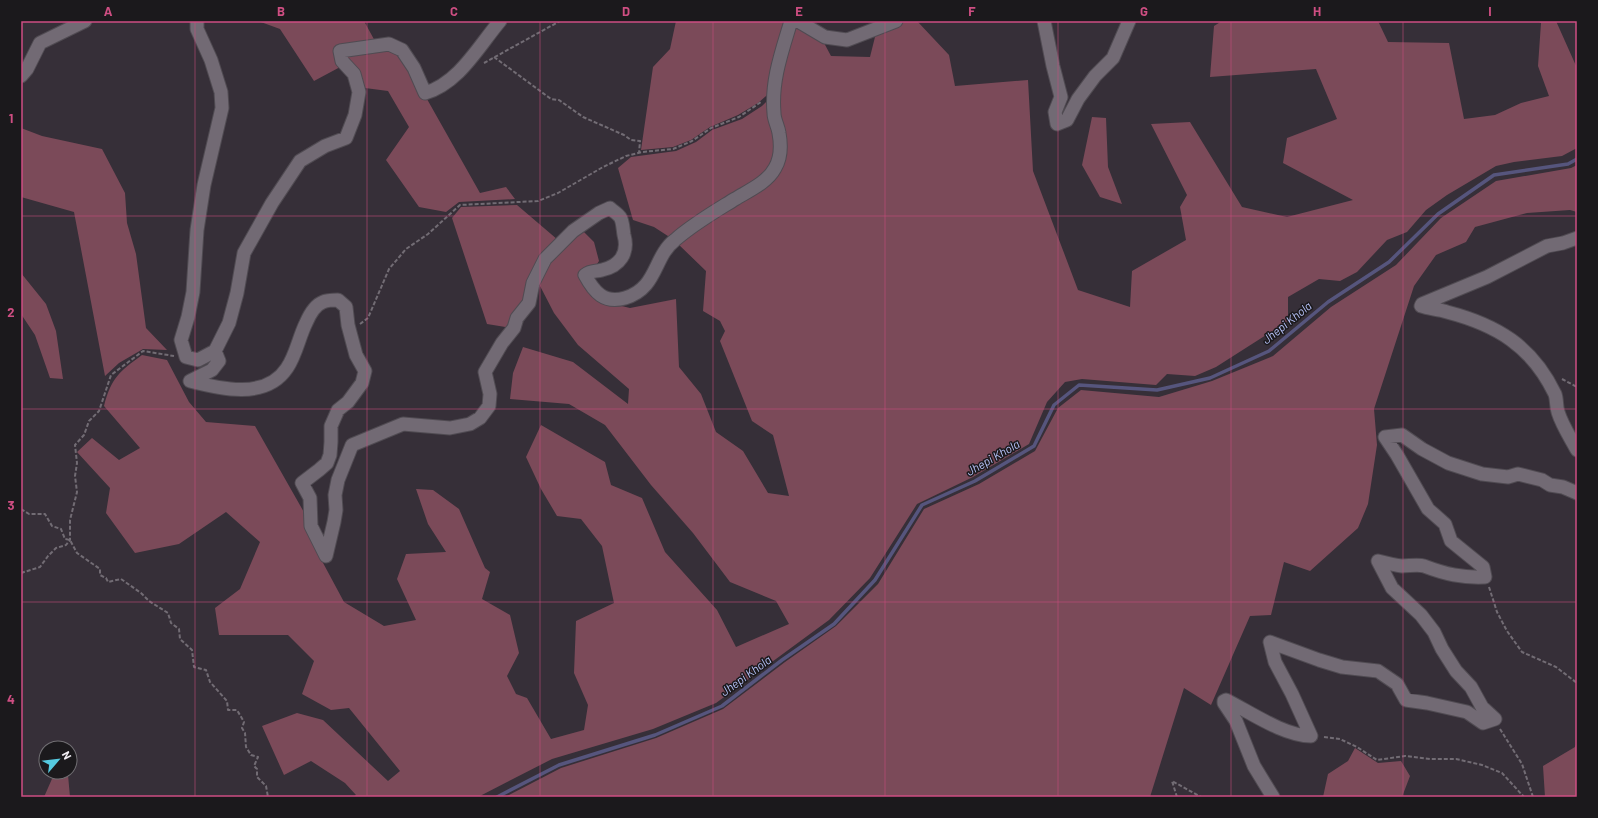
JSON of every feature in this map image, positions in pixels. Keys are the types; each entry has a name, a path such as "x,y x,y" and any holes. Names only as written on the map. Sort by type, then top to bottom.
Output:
{"street":[{"path":"21,76 27,69 40,43 85,21"},
{"path":"196,21 197,29 211,60 221,92 222,108 204,185 197,230 193,292 188,317 181,340 186,357 198,360 215,351 229,323 238,292 244,253 272,203 300,161 325,146 346,138 356,115 359,92 354,74 342,61 340,51 390,44 402,50 414,68 425,93 437,89 462,70 500,21"},
{"path":"215,351 219,361 212,370 190,381 214,387 236,389 257,388 274,382 287,368 311,313 322,302 338,300 346,307 347,318 356,355 365,371 362,383 348,402 338,410 335,415 331,426 330,455 327,463 302,483 310,498 311,526 326,556 336,510 335,495 338,480 352,445 403,424 450,428 470,424 480,418 489,406 490,394 485,372 502,343 514,328 517,318 529,303 533,283 545,259 560,242 599,213 610,208 620,217 626,240 626,251 621,259 612,266 601,270 590,270 585,275 592,288 600,295 613,299 624,298 636,293 648,283 664,253 673,241 696,223 762,183 775,168 781,152 779,133 774,114 774,90 778,66 798,22 825,37 847,40 896,21"},
{"path":"1044,21 1061,97 1055,112 1057,124 1067,120 1078,98 1095,76 1113,58 1121,36 1129,21"},
{"path":"1577,238 1564,243 1547,246 1487,277 1421,305 1422,307 1447,312 1479,322 1521,346 1534,359 1556,395 1558,410 1565,429 1577,450"},
{"path":"1273,797 1254,766 1236,721 1224,700 1277,728 1303,736 1311,736 1292,694 1275,662 1270,642 1342,667 1378,671 1397,684 1406,700 1467,712 1483,723 1495,719 1482,707 1471,687 1456,671 1442,649 1434,632 1421,615 1392,588 1378,561 1403,566 1424,566 1451,575 1467,578 1485,577 1483,568 1451,541 1445,524 1428,509 1397,455 1384,437 1402,435 1422,449 1448,463 1482,474 1508,477 1518,474 1542,480 1550,486 1563,487 1577,493"}],"path":[{"path":"480,65 560,21"},
{"path":"494,57 551,99 559,100 583,117 624,135 631,140 640,141 639,153"},
{"path":"347,318 359,325 368,318 389,269 406,249 428,234 460,205 538,201 558,193 620,159 639,153 673,149 692,141 711,128 739,117 759,104 774,90"},
{"path":"186,357 162,355 143,351 111,375 99,411 89,421 84,435 74,445 77,463 75,476 77,492 70,520 70,540 77,553 100,569 100,575 106,578 108,582 121,579 141,593 149,601 168,613 171,623 179,629 180,639 192,650 194,667 206,670 210,682 227,701 228,710 237,710 244,722 242,728 246,733 246,747 251,755 258,757 254,766 257,769 257,777 266,786 268,797"},
{"path":"21,509 29,514 45,514 52,526 61,529 65,539 70,540"},
{"path":"21,573 40,567 56,548 66,545 70,540"},
{"path":"1485,577 1497,612 1507,631 1522,652 1556,666 1577,683"},
{"path":"1495,719 1522,764 1533,797"},
{"path":"1311,736 1340,739 1357,747 1377,760 1405,756 1430,759 1456,759 1482,765 1502,773 1524,797"},
{"path":"1177,797 1172,781 1201,797"}],"shaded area":[{"path":"258,21 364,21 376,43 352,47 342,66 314,81 280,29"},
{"path":"676,21 789,21 773,90 758,103 738,115 710,127 691,140 673,147 641,150 653,67 670,49"},
{"path":"906,21 917,21 949,55 955,86 1028,80 1033,171 1078,290 1130,307 1132,271 1186,240 1180,207 1187,195 1151,124 1190,122 1242,207 1287,217 1353,200 1283,163 1287,138 1337,119 1316,69 1210,77 1214,26 1222,21 1378,21 1388,42 1449,43 1464,119 1495,115 1521,103 1549,96 1538,66 1541,23 1537,21 1556,21 1577,68 1577,148 1562,156 1514,162 1496,166 1447,195 1426,210 1407,232 1387,240 1357,272 1340,281 1319,279 1288,297 1288,321 1216,367 1195,376 1167,374 1156,385 1082,379 1065,382 1047,402 1029,444 973,477 917,504 870,578 829,620 716,703 653,729 552,759 478,797 353,797 356,795 345,783 311,761 284,775 262,726 297,713 323,720 388,781 400,771 349,708 331,710 302,694 314,661 288,635 219,635 215,608 240,589 260,542 226,512 179,544 135,553 106,513 110,488 77,452 92,438 119,460 140,448 104,406 110,388 117,376 142,355 167,360 189,402 206,422 255,426 305,514 322,561 344,602 384,626 416,620 397,579 406,554 446,552 428,524 416,489 433,490 459,509 485,568 490,572 482,599 510,615 519,653 507,676 516,694 527,698 551,739 584,730 588,705 574,673 576,621 614,603 602,546 581,519 557,516 541,489 526,457 541,425 605,462 611,485 642,498 665,552 717,610 736,647 789,624 776,601 730,582 693,533 651,485 605,425 569,404 510,399 513,373 523,347 573,362 628,404 629,389 578,345 554,313 539,284 549,262 582,230 594,242 599,261 595,267 582,274 601,301 630,308 676,299 679,367 701,394 716,432 743,451 768,493 789,496 773,435 752,421 720,341 725,331 720,321 703,311 706,271 676,242 779,169 778,91 795,25 823,41 831,56 870,57 876,33"},
{"path":"390,48 401,53 480,193 506,187 515,199 459,202 446,212 419,207 386,160 409,127 388,91 365,88 343,52"},
{"path":"771,97 776,133 772,168 671,238 654,227 633,220 618,168 631,157 676,151 696,142 712,130 742,119 762,106"},
{"path":"1092,117 1106,118 1108,167 1122,204 1100,197 1082,165"},
{"path":"21,128 42,136 102,149 125,193 127,223 136,254 146,328 167,350 143,349 119,363 105,376 74,212 21,197"},
{"path":"1577,165 1577,212 1570,210 1527,213 1475,227 1466,242 1436,255 1414,286 1374,409 1377,445 1368,504 1358,528 1310,571 1284,562 1271,615 1250,616 1211,705 1184,688 1150,797 505,797 561,768 656,738 723,709 836,626 878,584 924,509 979,484 1035,451 1058,408 1081,390 1159,397 1212,381 1273,356 1331,307 1396,265 1441,218 1496,181 1571,168"},
{"path":"517,205 558,240 527,302 511,328 487,324 452,218 461,207"},
{"path":"21,273 46,304 56,331 63,379 50,378 35,335 21,314"},
{"path":"1577,742 1577,797 1545,797 1543,766 1575,747"},
{"path":"1355,748 1378,763 1401,761 1410,776 1402,797 1323,797 1328,774 1348,761"},
{"path":"51,780 68,780 70,797 44,797"}],"waterway":[{"name":"Jhepi Khola","path":"497,797 559,765 655,735 722,706 782,660 834,624 875,580 922,505 975,481 1034,446 1054,405 1079,385 1157,390 1210,378 1269,351 1328,302 1389,262 1438,214 1494,175 1568,164 1577,159"}]}
